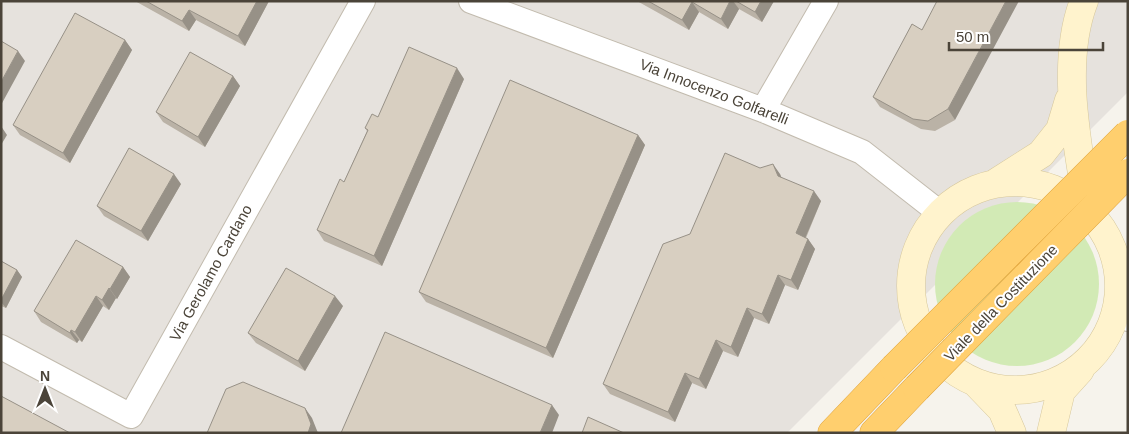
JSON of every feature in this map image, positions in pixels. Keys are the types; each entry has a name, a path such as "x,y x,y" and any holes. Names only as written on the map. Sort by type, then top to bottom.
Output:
{"highway":[{"name":"Viale della Costituzione","path":"832,433 894,368 1128,134"},
{"name":"Viale della Costituzione","path":"874,433 1128,173"}],"street":[{"name":"Via Gerolamo Cardano","path":"1,347 131,416 363,1"},
{"name":"Via Innocenzo Golfarelli","path":"471,1 763,110 862,152 940,213"},
{"path":"763,110 826,1"},
{"path":"1012,433 1002,410 976,383 951,368 931,347 917,321 911,293 912,264 923,236 940,213 965,193 996,182 1041,154 1060,130 1071,94 1077,20 1084,1"},
{"path":"1071,94 1088,209"},
{"path":"996,182 1029,182 1060,191 1088,209 1106,232 1117,258 1122,317 1061,391 1050,433"},
{"path":"976,383 1005,389 1034,389 1061,380 1085,364"}],"shaded area":[{"path":"1,1 1128,1 1128,92 787,433 1,433"}],"green space":[{"path":"1017,202 1041,206 1062,216 1075,226 1085,239 1095,260 1099,284 1095,308 1085,329 1075,342 1062,352 1041,362 1017,366 993,362 972,352 959,342 949,329 939,308 935,284 939,260 949,239 959,226 972,216 993,206"}],"building":[{"path":"146,1 257,1 238,36 189,10 182,21"},
{"path":"648,1 730,1 721,19 692,2 682,20"},
{"path":"736,1 761,1 755,12"},
{"path":"937,1 1006,1 948,109 928,121 913,119 873,97 912,24 922,30"},
{"path":"75,13 125,40 63,153 13,125"},
{"path":"1,41 18,51 1,82"},
{"path":"409,47 457,68 374,256 317,230 340,179 344,182 368,130 365,128 372,114 378,117"},
{"path":"190,52 233,76 198,137 156,112"},
{"path":"510,80 638,135 546,348 419,292"},
{"path":"129,148 174,174 141,231 97,206"},
{"path":"725,153 760,168 773,164 778,176 814,191 796,233 808,239 791,280 778,275 762,314 747,308 731,347 716,340 699,379 685,373 668,412 603,384 663,244 690,234"},
{"path":"76,240 123,267 102,300 96,296 75,332 71,330 70,333 34,311"},
{"path":"1,261 17,270 1,300"},
{"path":"286,268 335,296 298,361 248,333"},
{"path":"385,332 552,405 540,433 341,433"},
{"path":"243,382 305,408 311,424 308,433 207,433 226,389"},
{"path":"1,396 70,433 1,433"},
{"path":"588,417 624,433 582,433"}]}
